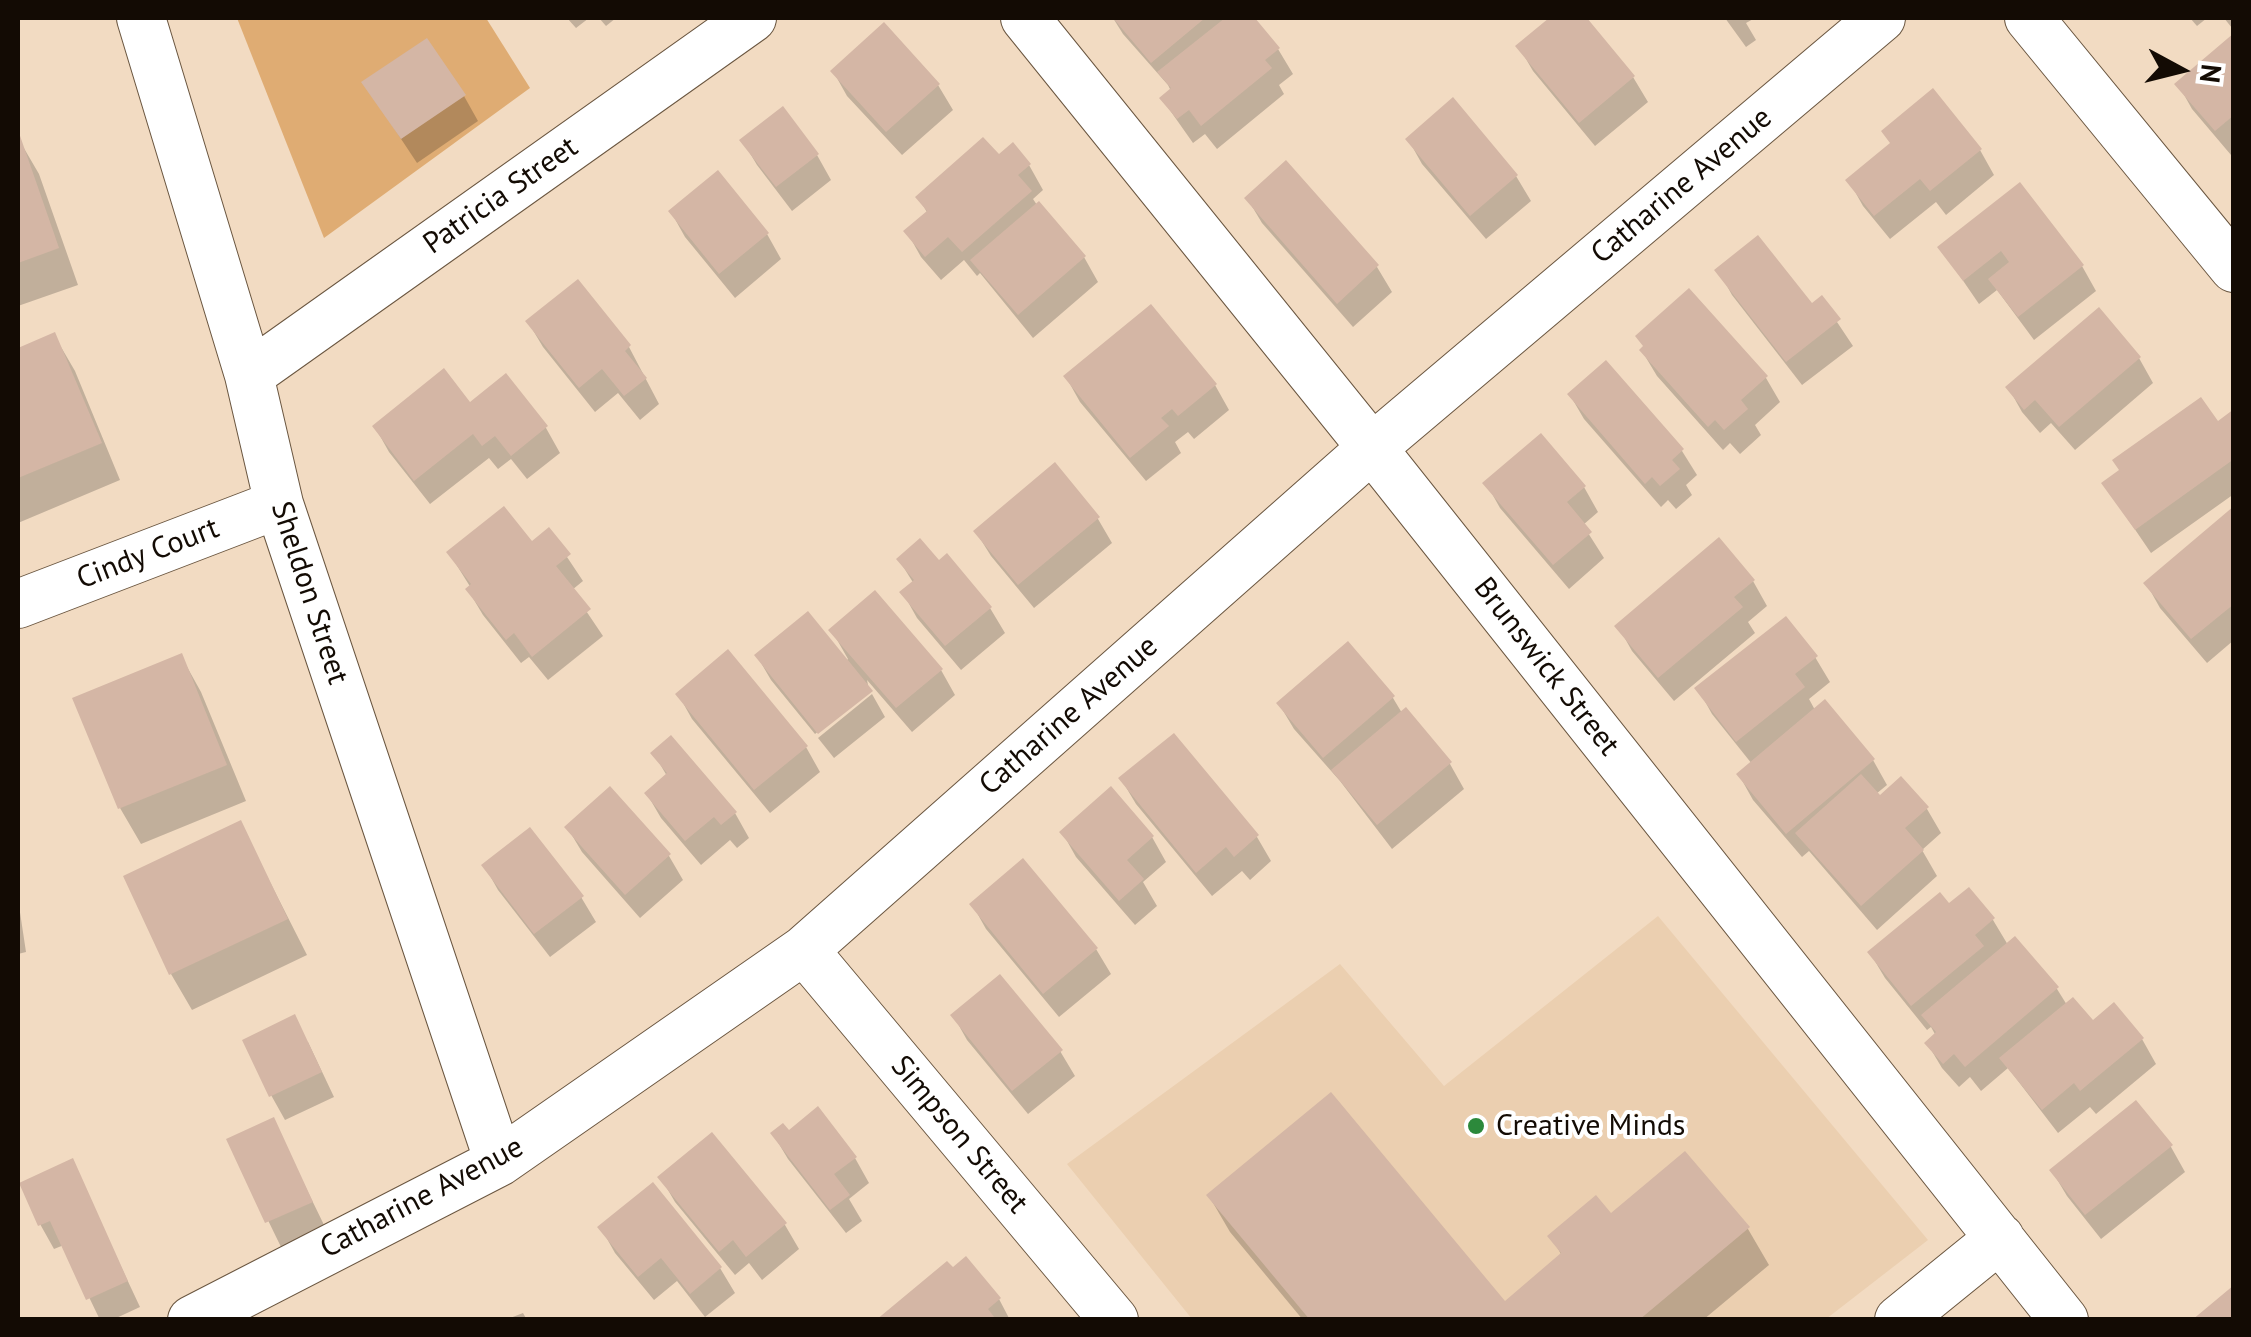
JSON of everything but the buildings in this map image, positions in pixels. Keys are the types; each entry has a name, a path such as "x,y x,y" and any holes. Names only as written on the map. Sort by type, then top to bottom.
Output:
{"street":[{"name":"Sheldon Street","path":"141,18 249,374 279,504 499,1162"},
{"name":"Patricia Street","path":"249,374 752,18"},
{"name":"Brunswick Street","path":"1025,18 1372,448 2064,1320"},
{"name":"Catharine Avenue","path":"192,1320 499,1162 804,950 1372,448 1880,18"},
{"path":"2030,18 2234,268"},
{"name":"Cindy Court","path":"18,604 279,504"},
{"name":"Simpson Street","path":"804,950 1114,1320"},
{"path":"1899,1320 2000,1238"}],"shaded area":[{"path":"237,18 486,18 530,88 324,238"},
{"name":"Creative Minds","path":"1658,916 1928,1240 1826,1319 1192,1319 1067,1164 1340,964 1444,1086"}],"place":[{"name":"Creative Minds","path":"1476,1126"}]}
